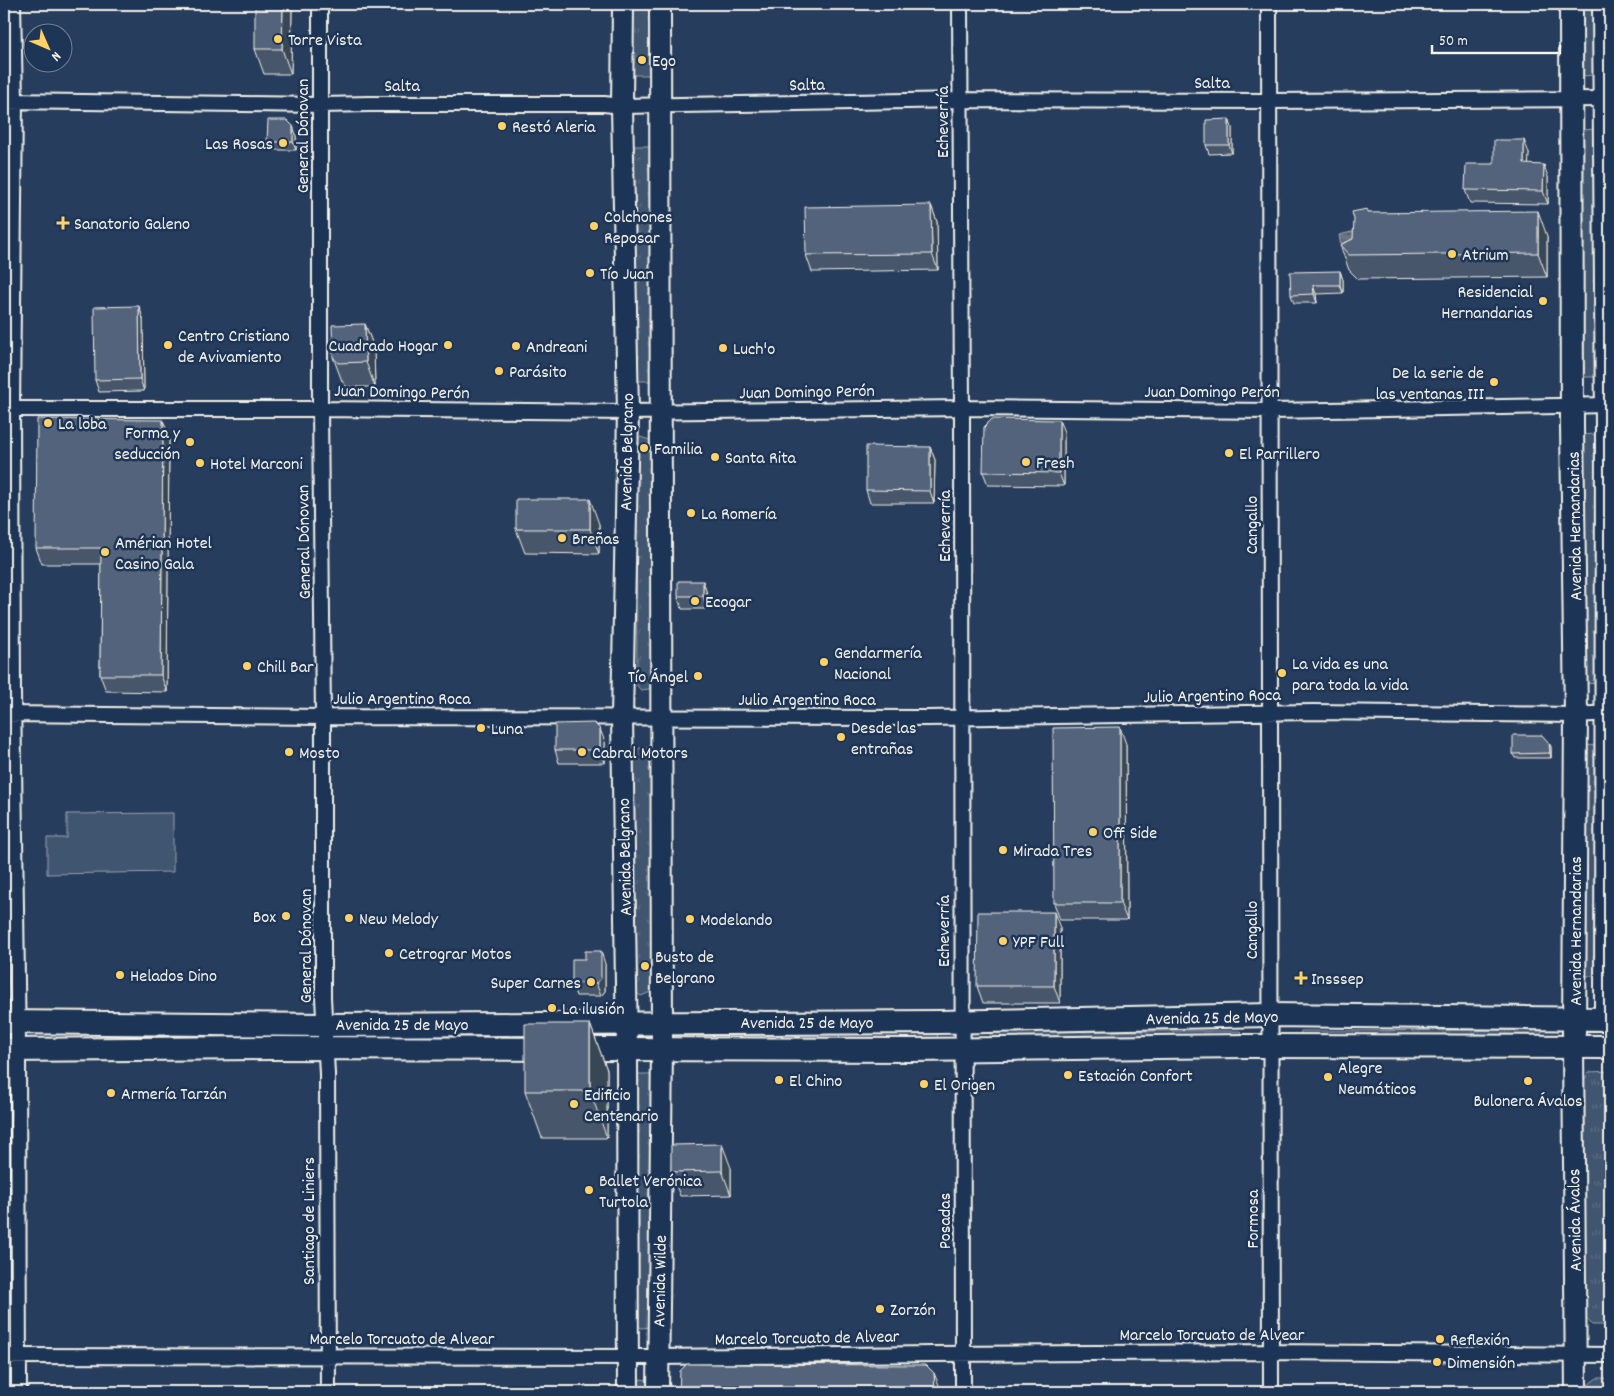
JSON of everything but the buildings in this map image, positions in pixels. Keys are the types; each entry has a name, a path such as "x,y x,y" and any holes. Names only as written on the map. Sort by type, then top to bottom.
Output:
{"main road":[{"name":"Avenida Belgrano","path":"623,4 622,106 628,412 622,717 627,1050"},
{"name":"Avenida Belgrano","path":"660,4 660,1022 662,1049"},
{"name":"Avenida Hernandarias","path":"1571,4 1572,406 1576,715 1575,1019 1573,1047"},
{"name":"Avenida Hernandarias","path":"1604,4 1608,99 1608,1019"},
{"name":"Avenida 25 de Mayo","path":"10,1022 324,1025 962,1022 1270,1015 1608,1019"},
{"name":"Avenida 25 de Mayo","path":"11,1050 962,1049 1270,1046 1610,1047"},
{"name":"Avenida Ávalos","path":"1573,1047 1576,1392"},
{"name":"Avenida Wilde","path":"658,1392 662,1049"},
{"name":"Avenida Wilde","path":"627,1050 628,1392"}],"street":[{"path":"13,4 9,101 8,409 10,1022 19,1392"},
{"name":"General Dónovan","path":"320,4 320,408 324,1025 326,1049"},
{"name":"Echeverría","path":"960,4 962,1049"},
{"name":"Cangallo","path":"1269,4 1270,1046"},
{"name":"Salta","path":"9,101 321,106 370,104 660,106 961,100 1608,99"},
{"name":"Juan Domingo Perón","path":"8,409 320,408 661,412 962,408 1270,411 1609,405"},
{"name":"Julio Argentino Roca","path":"9,713 323,717 962,718 1313,712 1576,715 1608,713"},
{"name":"Formosa","path":"1270,1046 1271,1392"},
{"name":"Santiago de Liniers","path":"326,1049 328,1392"},
{"name":"Posadas","path":"962,1049 963,1392"},
{"name":"Marcelo Torcuato de Alvear","path":"4,1356 658,1357 1270,1352 1610,1355"}],"green space":[{"path":"633,4 652,4 652,75 632,75"},
{"path":"1581,4 1597,4 1597,73 1585,76 1581,72"},
{"path":"1596,129 1598,377 1583,377 1581,130"},
{"path":"630,146 651,146 653,375 650,381 636,381"},
{"path":"1597,434 1599,684 1584,683 1581,435"},
{"path":"640,437 653,441 652,685 649,689 641,690 637,686 636,440"},
{"path":"1584,745 1600,746 1597,976 1582,976"},
{"path":"640,748 649,748 653,751 653,991 641,996 634,991 634,753"},
{"path":"173,813 173,872 47,874 47,838 67,838 67,814"},
{"path":"606,1029 606,1038 352,1041 352,1034"},
{"path":"1542,1030 1541,1037 1300,1035 1301,1031"},
{"path":"296,1031 295,1037 100,1040 99,1033"},
{"path":"991,1031 1240,1031 1242,1033 1240,1036 991,1037"},
{"path":"683,1032 938,1033 937,1040 684,1039"},
{"path":"1610,1071 1610,1325 1592,1325 1584,1315 1584,1080 1589,1072"},
{"path":"637,1074 649,1074 652,1080 653,1321 651,1327 641,1328 636,1323 635,1082"},
{"path":"1597,1378 1610,1378 1610,1392 1585,1392 1585,1387"},
{"path":"641,1379 648,1380 652,1385 652,1392 635,1392 635,1383"}],"shaded area":[{"path":"1360,230 1363,244 1341,247 1339,235"}],"place":[{"name":"Torre Vista","path":"278,39"},
{"name":"Ego","path":"642,60"},
{"name":"Restó Aleria","path":"502,126"},
{"name":"Las Rosas","path":"283,143"},
{"name":"Sanatorio Galeno","path":"63,223"},
{"name":"Colchones Reposar","path":"594,226"},
{"name":"Atrium","path":"1452,254"},
{"name":"Tío Juan","path":"590,273"},
{"name":"Residencial Hernandarias","path":"1543,301"},
{"name":"Centro Cristiano de Avivamiento","path":"168,345"},
{"name":"Cuadrado Hogar","path":"448,345"},
{"name":"Andreani","path":"516,346"},
{"name":"Luch'o","path":"723,348"},
{"name":"Parásito","path":"499,371"},
{"name":"De la serie de las ventanas III","path":"1494,382"},
{"name":"La loba","path":"48,423"},
{"name":"Forma y seducción","path":"190,442"},
{"name":"Familia","path":"644,448"},
{"name":"El Parrillero","path":"1229,453"},
{"name":"Santa Rita","path":"715,457"},
{"name":"Fresh","path":"1026,462"},
{"name":"Hotel Marconi","path":"200,463"},
{"name":"La Romería","path":"691,513"},
{"name":"Breñas","path":"562,538"},
{"name":"Amérian Hotel Casino Gala","path":"105,552"},
{"name":"Ecogar","path":"695,601"},
{"name":"Gendarmería Nacional","path":"824,662"},
{"name":"Chill Bar","path":"247,666"},
{"name":"La vida es una para toda la vida","path":"1282,673"},
{"name":"Tío Ángel","path":"698,676"},
{"name":"Luna","path":"481,728"},
{"name":"Desde las entrañas","path":"841,737"},
{"name":"Mosto","path":"289,752"},
{"name":"Cabral Motors","path":"582,752"},
{"name":"Off Side","path":"1093,832"},
{"name":"Mirada Tres","path":"1003,850"},
{"name":"Box","path":"286,916"},
{"name":"New Melody","path":"349,918"},
{"name":"Modelando","path":"690,919"},
{"name":"YPF Full","path":"1003,941"},
{"name":"Cetrograr Motos","path":"389,953"},
{"name":"Busto de Belgrano","path":"645,966"},
{"name":"Helados Dino","path":"120,975"},
{"name":"Insssep","path":"1301,978"},
{"name":"Super Carnes","path":"591,982"},
{"name":"La ilusión","path":"552,1008"},
{"name":"Estación Confort","path":"1068,1075"},
{"name":"Alegre Neumáticos","path":"1328,1077"},
{"name":"El Chino","path":"779,1080"},
{"name":"Bulonera Ávalos","path":"1528,1081"},
{"name":"El Origen","path":"924,1084"},
{"name":"Armería Tarzán","path":"111,1093"},
{"name":"Edificio Centenario","path":"574,1104"},
{"name":"Ballet Verónica Turtola","path":"589,1190"},
{"name":"Zorzón","path":"880,1309"},
{"name":"Reflexión","path":"1440,1339"},
{"name":"Dimensión","path":"1437,1362"}]}
